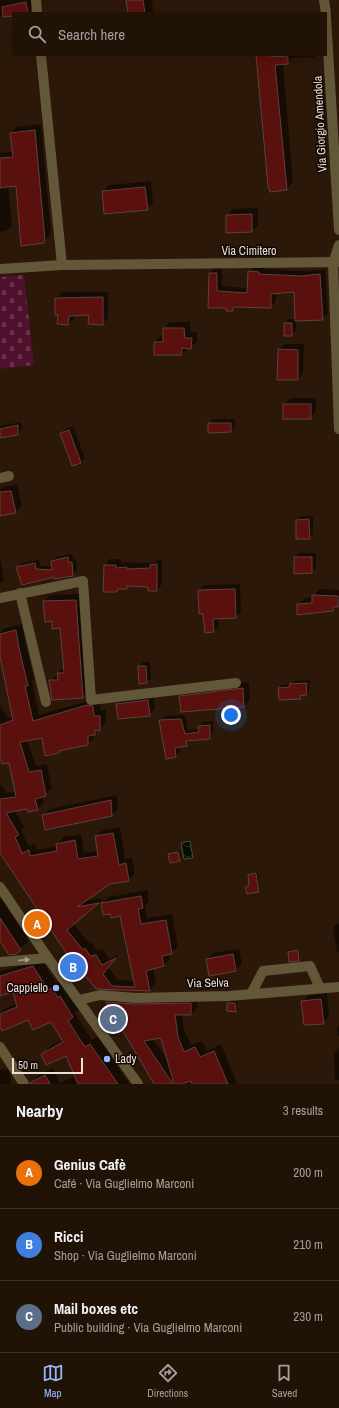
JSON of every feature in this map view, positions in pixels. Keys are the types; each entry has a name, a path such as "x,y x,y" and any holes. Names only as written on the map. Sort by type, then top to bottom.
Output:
{"street":[{"path":"36,0 37,12"},
{"path":"324,0 326,12"},
{"name":"Via Giorgio Amendola","path":"327,33 339,230"},
{"path":"41,56 62,265"},
{"path":"339,245 337,263 339,429"},
{"name":"Via Cimitero","path":"0,269 62,265 337,263"},
{"path":"0,598 83,581 91,700 236,683"},
{"path":"20,593 46,702"},
{"path":"0,887 48,958 138,1084"},
{"path":"0,962 48,958"},
{"path":"251,994 264,971 310,966 320,988"},
{"name":"Via Selva","path":"79,1000 100,995 135,998 251,994 339,987"},
{"path":"0,1047 24,1084"}],"green space":[{"path":"24,275 34,365 0,369 0,277"}],"water":[{"path":"190,841 193,858 184,859 181,843"}],"building":[{"path":"126,0 143,0 145,12 128,12"},
{"path":"26,2 28,12 12,12 12,16 3,17 2,7"},
{"path":"256,56 288,57 288,64 275,65 287,190 270,192 268,186"},
{"path":"35,130 45,240 44,243 21,246 16,186 0,188 0,158 13,157 10,133"},
{"path":"145,187 148,210 104,214 102,191"},
{"path":"252,214 252,232 226,233 226,215"},
{"path":"248,271 259,272 259,274 301,276 320,274 323,320 295,321 294,292 271,294 271,308 233,307 233,311 226,311 226,308 208,308 209,273 217,273 217,291 247,293"},
{"path":"103,297 103,325 88,324 89,315 69,316 68,325 57,324 58,315 55,315 55,298"},
{"path":"284,323 292,323 292,336 284,336"},
{"path":"163,328 184,328 185,338 192,338 191,349 182,348 181,355 154,355 154,342 163,342"},
{"path":"278,349 298,350 298,380 277,380"},
{"path":"283,404 311,404 311,419 283,419"},
{"path":"208,423 231,423 231,432 208,433"},
{"path":"18,425 18,435 0,438 0,429"},
{"path":"69,430 81,463 72,466 60,433"},
{"path":"11,491 16,513 0,516 0,492"},
{"path":"309,519 310,539 296,539 296,520"},
{"path":"68,557 69,563 72,562 73,576 54,579 54,577 22,585 16,567 35,563 36,569 52,570 51,561"},
{"path":"294,557 312,557 312,573 294,574"},
{"path":"157,564 157,591 148,591 148,587 127,586 127,589 118,589 117,592 103,592 104,565 116,565 116,568 127,567 127,569 150,568 150,565"},
{"path":"235,589 236,618 213,619 214,632 205,633 203,614 199,614 198,590"},
{"path":"312,595 338,596 338,607 333,607 333,611 297,615 297,604 312,603"},
{"path":"76,600 83,698 52,700 49,680 58,680 57,673 64,673 60,628 52,629 52,621 45,622 43,601"},
{"path":"16,630 28,686 25,686 33,721 87,705 93,706 94,716 100,716 100,731 95,730 95,735 88,736 88,745 59,751 59,753 45,756 42,738 20,742 29,772 41,770 46,796 35,799 38,810 28,812 27,809 6,813 19,835 15,837 22,853 29,850 30,856 57,851 56,844 75,840 78,859 98,856 95,836 113,833 119,865 126,863 129,881 110,884 77,907 99,903 67,930 83,950 85,948 90,956 96,955 102,965 116,958 103,974 112,986 135,987 120,916 111,918 110,914 103,915 101,903 141,896 143,908 138,909 141,924 166,920 172,954 162,956 164,966 146,971 150,991 96,989 67,954 0,853 0,799 16,797 9,763 2,764 0,758 0,725 13,720 0,657 0,634"},
{"path":"138,666 146,666 147,683 139,684"},
{"path":"307,683 306,696 300,695 301,699 279,700 278,688 290,687 289,684"},
{"path":"243,688 244,707 181,712 179,696"},
{"path":"148,700 150,716 118,719 116,704"},
{"path":"181,719 185,734 199,732 198,726 210,725 210,739 186,741 187,746 175,748 176,757 166,759 159,720"},
{"path":"111,800 112,816 45,830 42,815"},
{"path":"178,852 180,861 170,863 168,854"},
{"path":"256,873 259,892 247,894 245,887 249,886 248,875"},
{"path":"0,918 21,950 16,954 9,955 0,941"},
{"path":"298,950 299,961 289,962 288,952"},
{"path":"233,954 236,971 209,976 206,959"},
{"path":"33,966 48,990 52,988 58,998 60,996 73,1017 68,1021 85,1047 90,1044 118,1084 78,1084 66,1056 46,1065 41,1054 63,1042 51,1022 33,1030 28,1020 2,1031 0,1027 0,1014 17,1007 13,992 0,996 0,976"},
{"path":"321,999 324,1024 304,1025 301,1001"},
{"path":"106,1002 135,1004 191,1003 191,1015 175,1015 178,1037 184,1052 195,1047 200,1057 214,1051 228,1084 192,1084 191,1081 182,1084 174,1084 161,1038 144,1041 173,1084 154,1084"},
{"path":"227,1003 235,1003 236,1012 227,1011"},
{"path":"45,1075 50,1084 30,1084 30,1083"}],"place":[{"name":"Genius Cafè","path":"37,924"},
{"name":"Ricci","path":"73,967"},
{"name":"Cappiello","path":"56,988"},
{"name":"Mail boxes etc","path":"113,1019"},
{"name":"Lady","path":"107,1059"}]}
